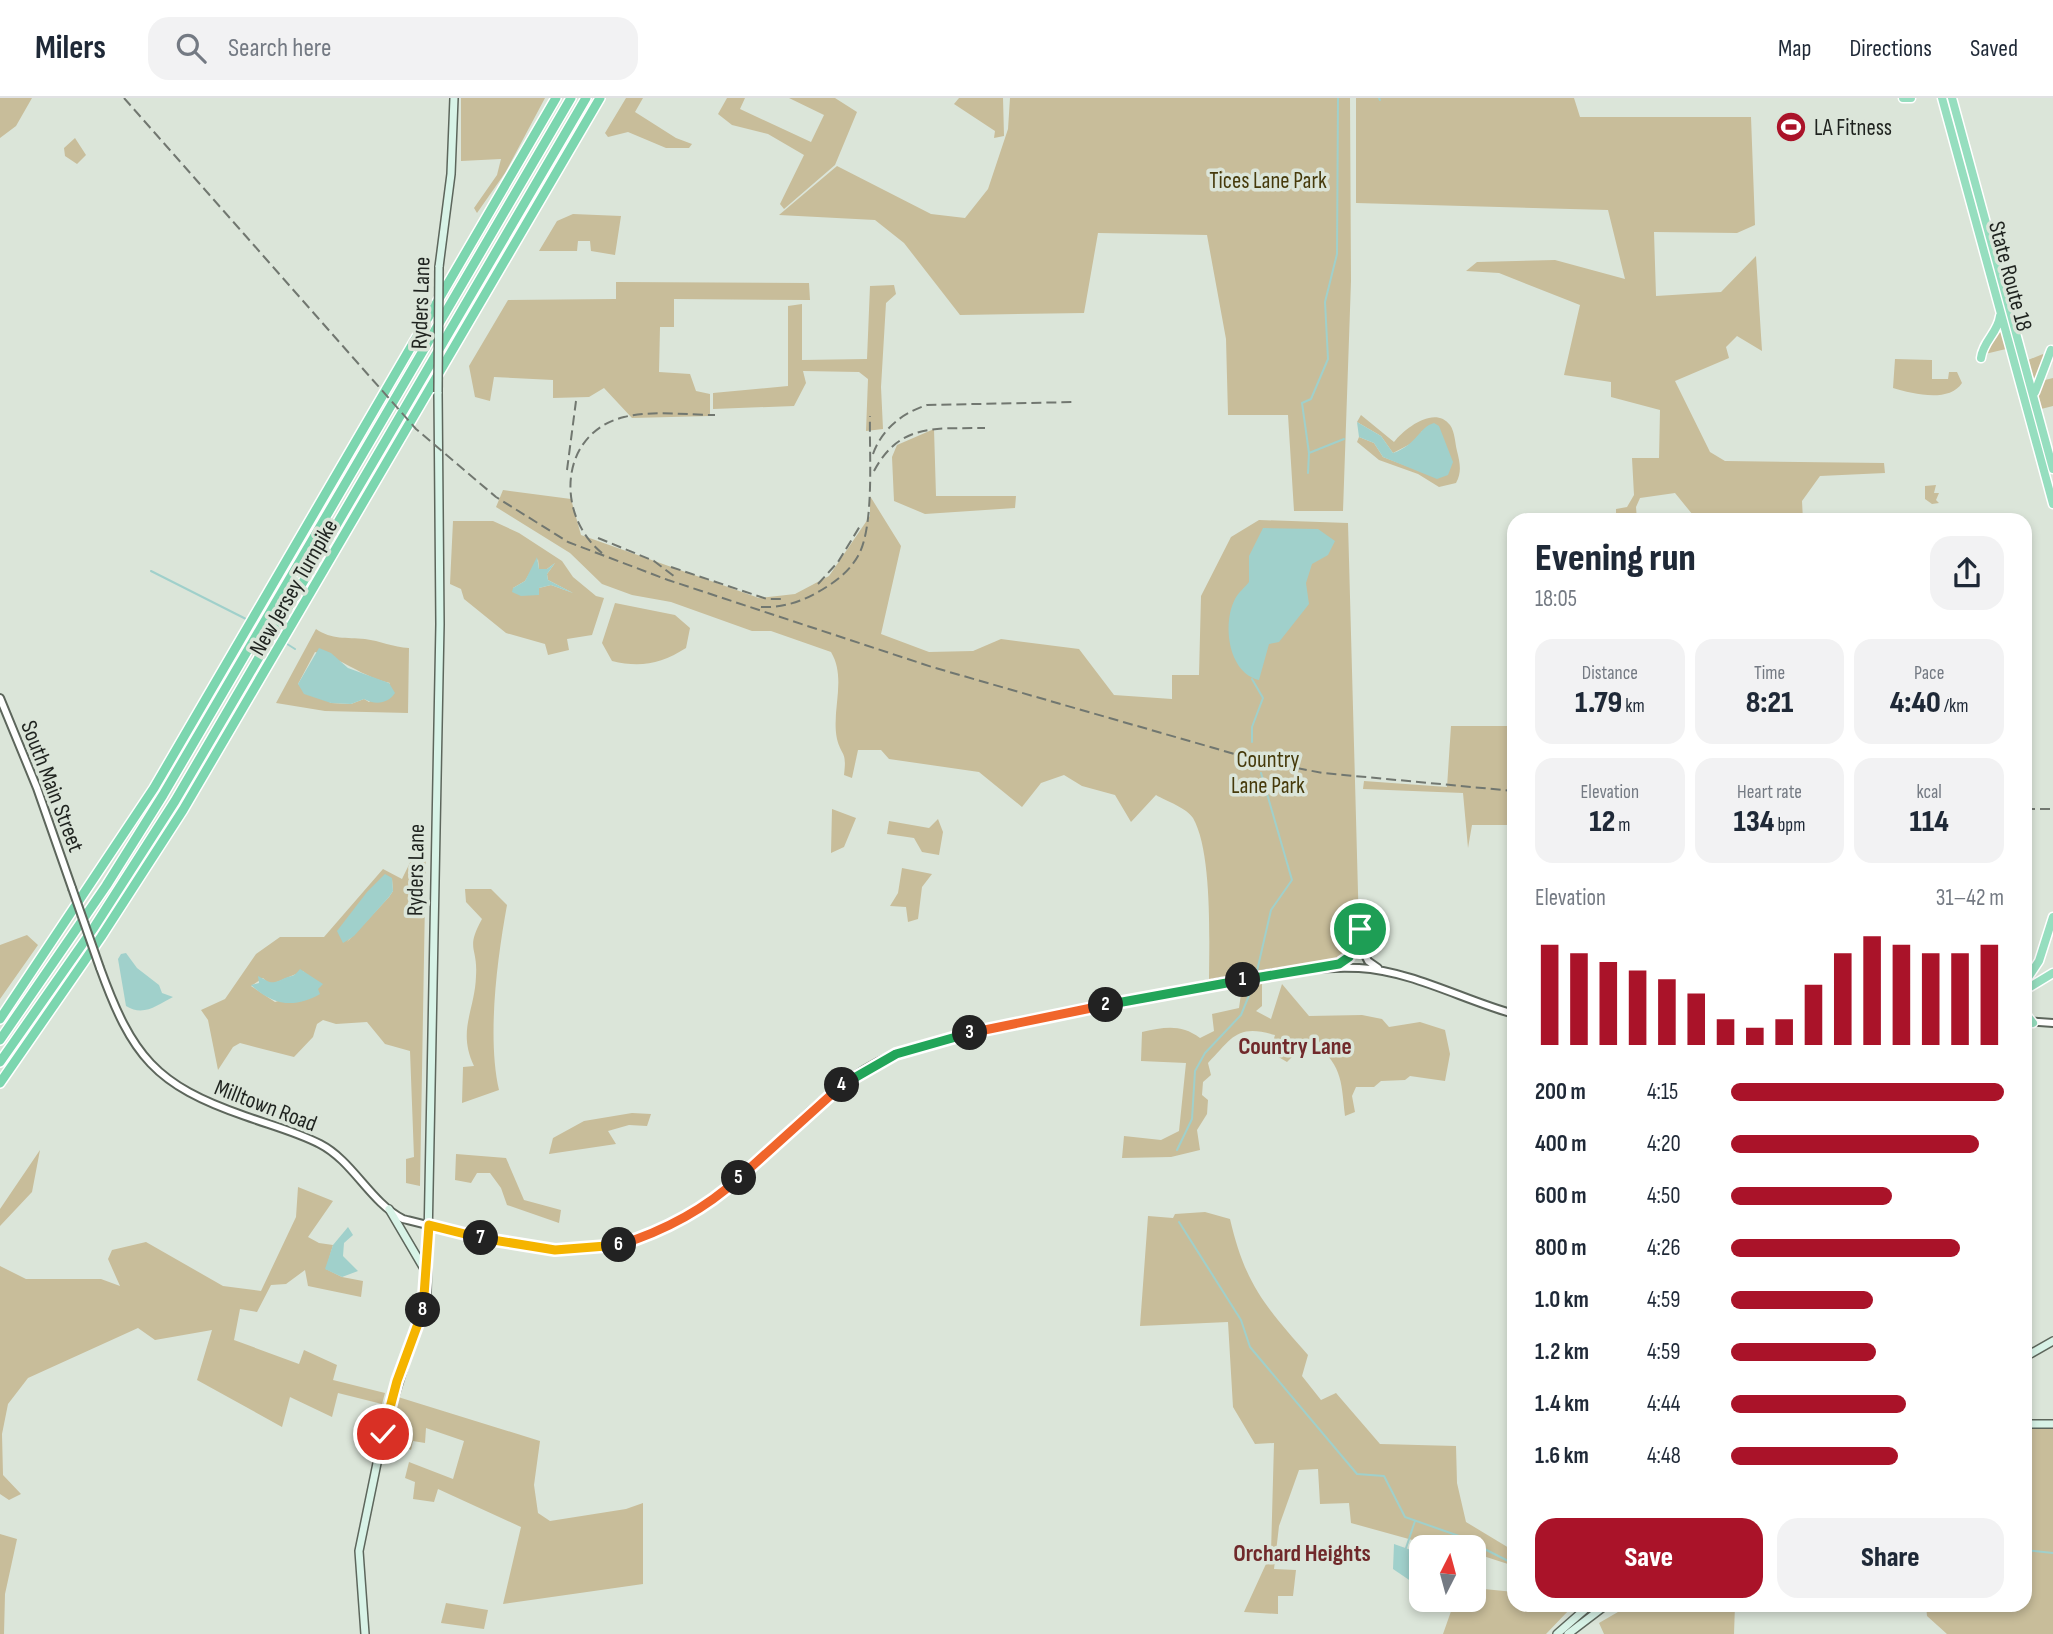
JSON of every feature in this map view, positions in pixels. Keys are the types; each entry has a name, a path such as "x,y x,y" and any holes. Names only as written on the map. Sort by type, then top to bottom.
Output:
{"highway":[{"name":"New Jersey Turnpike","path":"0,1019 127,832 556,98"},
{"name":"New Jersey Turnpike","path":"0,1040 99,897 163,795 571,98"},
{"name":"New Jersey Turnpike","path":"0,1062 100,918 176,801 586,98"},
{"name":"New Jersey Turnpike","path":"0,1083 157,853 284,641 600,98"},
{"path":"1903,98 1911,98"},
{"name":"State Route 18","path":"1942,98 2053,504"},
{"name":"State Route 18","path":"1952,98 2053,469"},
{"path":"1981,358 1983,346 1998,329 2000,313"},
{"path":"2034,395 2051,350"},
{"path":"2032,974 2053,917"},
{"path":"2032,984 2053,970"}],"main road":[{"name":"Ryders Lane","path":"365,1634 359,1551 393,1395 424,1309 427,1273 442,514 438,392 439,268 451,174 454,98"},
{"path":"389,1209 419,1255 427,1273"},
{"path":"2032,1353 2053,1341"},
{"path":"2032,1424 2053,1424"},
{"path":"1557,1634 1582,1612"},
{"path":"1568,1634 1597,1612"}],"street":[{"name":"South Main Street","path":"0,698 72,888"},
{"name":"Milltown Road","path":"72,888 124,1030 151,1067 186,1093 323,1145 389,1209 403,1219 539,1249 582,1250 618,1245 653,1233 704,1206 830,1094 859,1073 896,1054 940,1040 1047,1016 1324,968 1386,971 1507,1012"},
{"path":"1324,968 1349,957 1360,929"},
{"path":"1360,945 1371,965 1386,971"},
{"path":"2032,1023 2053,1023"}],"green space":[{"path":"0,98 32,98 16,126 0,138"},
{"path":"461,98 545,98 505,173 477,213 474,208 497,175 501,159 461,161"},
{"path":"626,98 643,98 635,112 676,138 692,144 689,148 666,148 628,132 608,137 605,133"},
{"path":"727,98 745,98 740,109 811,142 824,115 789,98 835,98 857,112 835,165 784,209 780,204 804,155 768,134 732,125 718,114"},
{"path":"959,98 1003,98 1004,136 994,138 995,131 954,104"},
{"name":"Tices Lane Park","path":"1010,98 1350,98 1351,281 1343,511 1294,511 1288,415 1228,415 1226,339 1207,235 1098,233 1084,313 960,315 904,243 875,220 779,215 837,166 931,214 965,218 988,189 1008,129"},
{"path":"1356,98 1574,98 1580,117 1751,117 1755,225 1737,233 1654,232 1656,296 1721,292 1756,256 1762,351 1737,336 1726,347 1729,358 1675,381 1710,452 1725,461 1884,463 1885,473 1820,476 1802,501 1803,513 1691,513 1675,493 1640,498 1636,513 1616,513 1616,509 1627,507 1634,495 1632,458 1659,458 1660,410 1611,397 1611,382 1564,375 1580,305 1499,273 1466,271 1477,262 1555,260 1625,279 1608,210 1356,203"},
{"path":"75,138 86,155 77,164 65,156 64,148"},
{"path":"573,214 621,216 615,255 591,251 590,241 578,241 577,251 539,251 557,221"},
{"path":"616,282 809,283 810,300 674,299 674,327 660,327 659,372 690,374 696,391 710,394 710,416 632,418 604,388 589,397 553,398 553,380 494,377 490,401 475,397 469,366 508,300 616,299"},
{"path":"894,285 896,294 886,303 881,387 883,429 866,431 868,379 859,372 803,371 806,383 794,406 713,409 713,393 788,386 788,306 802,304 802,360 867,359 870,286"},
{"path":"2000,330 2006,349 1985,354 1985,347"},
{"path":"2043,354 2046,360 2034,379 2028,360"},
{"path":"1895,359 1932,360 1932,379 1948,379 1949,372 1957,372 1962,383 1949,393 1940,395 1893,388"},
{"path":"2044,376 2045,380 2053,378 2053,406 2041,409 2037,390"},
{"path":"1361,415 1394,442 1420,421 1436,417 1444,419 1453,431 1459,460 1460,471 1456,483 1439,487 1418,474 1379,460 1357,442 1359,437 1374,443 1383,457 1438,478 1422,431 1416,441 1393,453 1381,436 1357,422"},
{"path":"934,429 936,496 1016,496 1015,508 925,514 894,501 892,457 897,445"},
{"path":"1936,485 1934,493 1939,493 1936,500 1939,503 1932,504 1925,499 1925,486"},
{"name":"Country Lane Park","path":"503,490 571,499 581,535 759,598 795,594 829,576 870,516 870,496 901,546 881,634 929,652 973,651 1001,639 1079,649 1114,695 1172,699 1172,675 1199,675 1201,596 1231,537 1259,520 1348,523 1359,929 1356,946 1339,964 1209,986 1209,924 1204,853 1193,818 1186,811 1156,795 1131,822 1115,795 1082,786 1064,775 1041,783 1022,807 979,772 889,759 881,750 858,750 852,778 844,775 844,758 836,728 838,673 831,652 771,631 752,631 671,602 632,595 602,584 570,553 496,507"},
{"path":"453,521 493,521 519,533 562,561 573,577 596,596 604,598 592,635 567,639 569,650 548,655 545,644 506,633 464,599 461,589 450,584","holes":["538,559 539,569 547,569 555,563 547,574 548,580 573,593 551,585 539,588 539,595 513,588 525,581"]},
{"path":"615,603 675,615 690,628 686,648 668,658 650,663 612,661 602,643"},
{"path":"316,629 334,636 409,648 408,713 325,711 276,703","holes":["315,652 370,676 390,683 369,702 364,699 351,704 331,703 298,684"]},
{"path":"1451,726 1507,726 1507,825 1472,825 1468,848 1463,793 1363,789 1364,781 1447,787"},
{"path":"832,809 856,818 844,847 831,853"},
{"path":"938,819 943,832 939,855 922,852 914,838 887,834 889,821 929,828"},
{"path":"421,840 426,843 420,1186 406,1183 406,1159 414,1157 410,1051 385,1044 367,1022 336,1024 323,1020 317,1024 313,1037 294,1057 240,1043 233,1047 218,1070 208,1020 201,1010 225,999 256,954 280,937 324,937 383,869 402,879","holes":["392,879 393,891 389,897 347,942","303,971 318,989 275,1002 251,986 263,978 270,985"]},
{"path":"902,868 932,874 922,887 918,919 908,922 906,907 890,906 898,893"},
{"path":"465,889 491,889 507,905 497,974 494,1023 495,1069 499,1090 462,1103 463,1067 474,1066 469,1053 467,1031 476,976 473,943 482,919 466,902"},
{"path":"27,935 38,945 0,999 0,945"},
{"path":"1262,984 1262,1006 1256,1011 1271,1019 1282,984 1309,1016 1362,1015 1382,1019 1389,1027 1420,1022 1445,1030 1450,1054 1445,1081 1410,1076 1405,1080 1381,1081 1374,1087 1356,1087 1352,1096 1355,1112 1345,1116 1341,1081 1334,1065 1321,1048 1310,1039 1287,1062 1270,1052 1275,1035 1244,1032 1230,1040 1208,1063 1211,1075 1203,1082 1202,1095 1208,1100 1207,1114 1197,1130 1200,1150 1171,1157 1122,1158 1124,1136 1161,1140 1179,1131 1186,1063 1141,1061 1142,1032 1172,1028 1186,1030 1200,1038 1214,1031 1212,1014 1239,1008 1242,987"},
{"path":"632,1113 651,1114 647,1126 629,1125 608,1131 616,1144 549,1154 553,1138 584,1121"},
{"path":"40,1150 32,1192 0,1226 0,1209"},
{"path":"456,1154 506,1158 524,1200 561,1210 559,1223 507,1205 501,1188 490,1173 477,1173 471,1183 455,1180"},
{"path":"298,1187 333,1201 308,1237 319,1243 333,1245 326,1269 342,1277 363,1281 361,1297 308,1286 305,1270 286,1284 271,1285 257,1312 240,1309 234,1340 299,1364 304,1350 337,1365 333,1380 385,1393 382,1404 338,1393 332,1417 290,1397 282,1427 197,1380 212,1330 155,1340 138,1328 28,1378 8,1404 2,1434 3,1475 21,1494 9,1500 0,1494 0,1266 26,1279 101,1279 120,1286 108,1259 112,1250 146,1242 223,1286 261,1291 296,1217"},
{"path":"1205,1212 1230,1219 1242,1261 1250,1278 1268,1308 1308,1355 1302,1376 1321,1400 1336,1393 1380,1444 1456,1446 1457,1483 1466,1522 1507,1547 1507,1564 1486,1557 1486,1535 1409,1535 1409,1539 1351,1523 1349,1503 1320,1504 1318,1469 1299,1470 1279,1526 1274,1569 1296,1570 1293,1596 1278,1596 1278,1614 1244,1612 1271,1553 1274,1443 1255,1444 1233,1407 1228,1322 1140,1326 1148,1216 1173,1218 1175,1214"},
{"path":"398,1397 540,1441 534,1485 538,1513 550,1521 626,1509 643,1503 643,1584 503,1604 521,1527 438,1489 434,1502 413,1499 415,1482 405,1478 409,1462 453,1479 464,1441 426,1428 425,1443 413,1441 411,1450 388,1437"},
{"path":"2032,1428 2053,1428 2053,1634 1947,1634 1927,1616 1927,1612 2032,1612"},
{"path":"0,1534 17,1539 5,1594 4,1634 0,1634"},
{"path":"1486,1589 1507,1591 1507,1612 1567,1612 1546,1634 1443,1634 1451,1612 1486,1612"},
{"path":"446,1603 488,1610 484,1629 441,1623"},
{"path":"1618,1612 1735,1612 1734,1634 1604,1634 1599,1623"}],"water":[{"path":"1357,422 1381,436 1393,453 1407,446 1434,423 1439,426 1453,462 1448,475 1437,479 1383,457 1374,443 1359,437"},
{"path":"1263,528 1318,529 1335,541 1328,555 1312,564 1306,583 1309,604 1279,642 1269,644 1259,680 1249,676 1234,658 1230,646 1229,621 1235,599 1249,582 1249,556"},
{"path":"537,557 539,569 547,569 555,563 547,574 548,580 573,593 551,585 539,588 539,595 521,596 512,592 513,588 525,581"},
{"path":"319,648 331,653 348,668 389,683 395,693 381,702 364,699 351,704 331,703 304,694 298,684"},
{"path":"385,874 392,878 393,891 354,936 343,943 337,931 367,892"},
{"path":"126,953 137,968 159,985 162,993 173,997 145,1010 126,1006 118,959 121,954"},
{"path":"300,969 323,984 318,989 320,994 301,1002 284,1003 267,997 251,985 259,983 258,976 274,982 293,975"},
{"path":"348,1227 353,1235 344,1243 343,1256 358,1271 342,1277 325,1269 333,1245"},
{"path":"1394,1544 1409,1549 1409,1580 1393,1569"}],"waterway":[{"path":"1338,98 1337,254 1325,302 1328,359 1311,399 1302,403 1309,453 1344,439"},
{"path":"1308,473 1309,453"},
{"path":"151,571 248,620"},
{"path":"284,642 295,649"},
{"path":"1252,679 1263,698 1252,727 1252,742"},
{"path":"1257,971 1271,910 1292,880 1261,773"},
{"path":"1177,1150 1192,1119 1195,1071 1205,1053 1241,1015 1254,983"},
{"path":"1179,1222 1241,1320 1250,1347 1357,1474 1384,1476 1405,1517 1459,1536 1507,1560"},
{"path":"1406,1548 1415,1521"},
{"path":"2032,1551 2053,1553"}],"railway":[{"path":"124,98 416,429 496,497 568,542 668,580 932,667 1259,761 1323,773 1507,790"},
{"path":"567,470 576,401"},
{"path":"873,454 894,423 927,405 1075,402"},
{"path":"602,553 587,537 576,518 571,497 571,477 576,457 587,440 602,426 624,417 658,413 715,415"},
{"path":"761,607 783,605 811,596 841,577 858,556 869,508 870,416"},
{"path":"874,471 884,455 908,436 936,429 985,428"},
{"path":"818,584 838,562 860,526"},
{"path":"598,538 654,561 675,577"},
{"path":"671,567 767,599 782,599"},
{"path":"2032,809 2053,809"}],"place":[{"name":"LA Fitness","path":"1791,127"}],"district":[{"name":"Country Lane","path":"1295,1046"},
{"name":"Orchard Heights","path":"1302,1553"}],"route":[{"path":"383,1434 397,1381 406,1363 424,1309 429,1225 539,1249 597,1249 636,1240 676,1223 704,1206 850,1078 896,1054 940,1040 1074,1011 1339,964 1349,957 1356,946 1360,929"}]}
